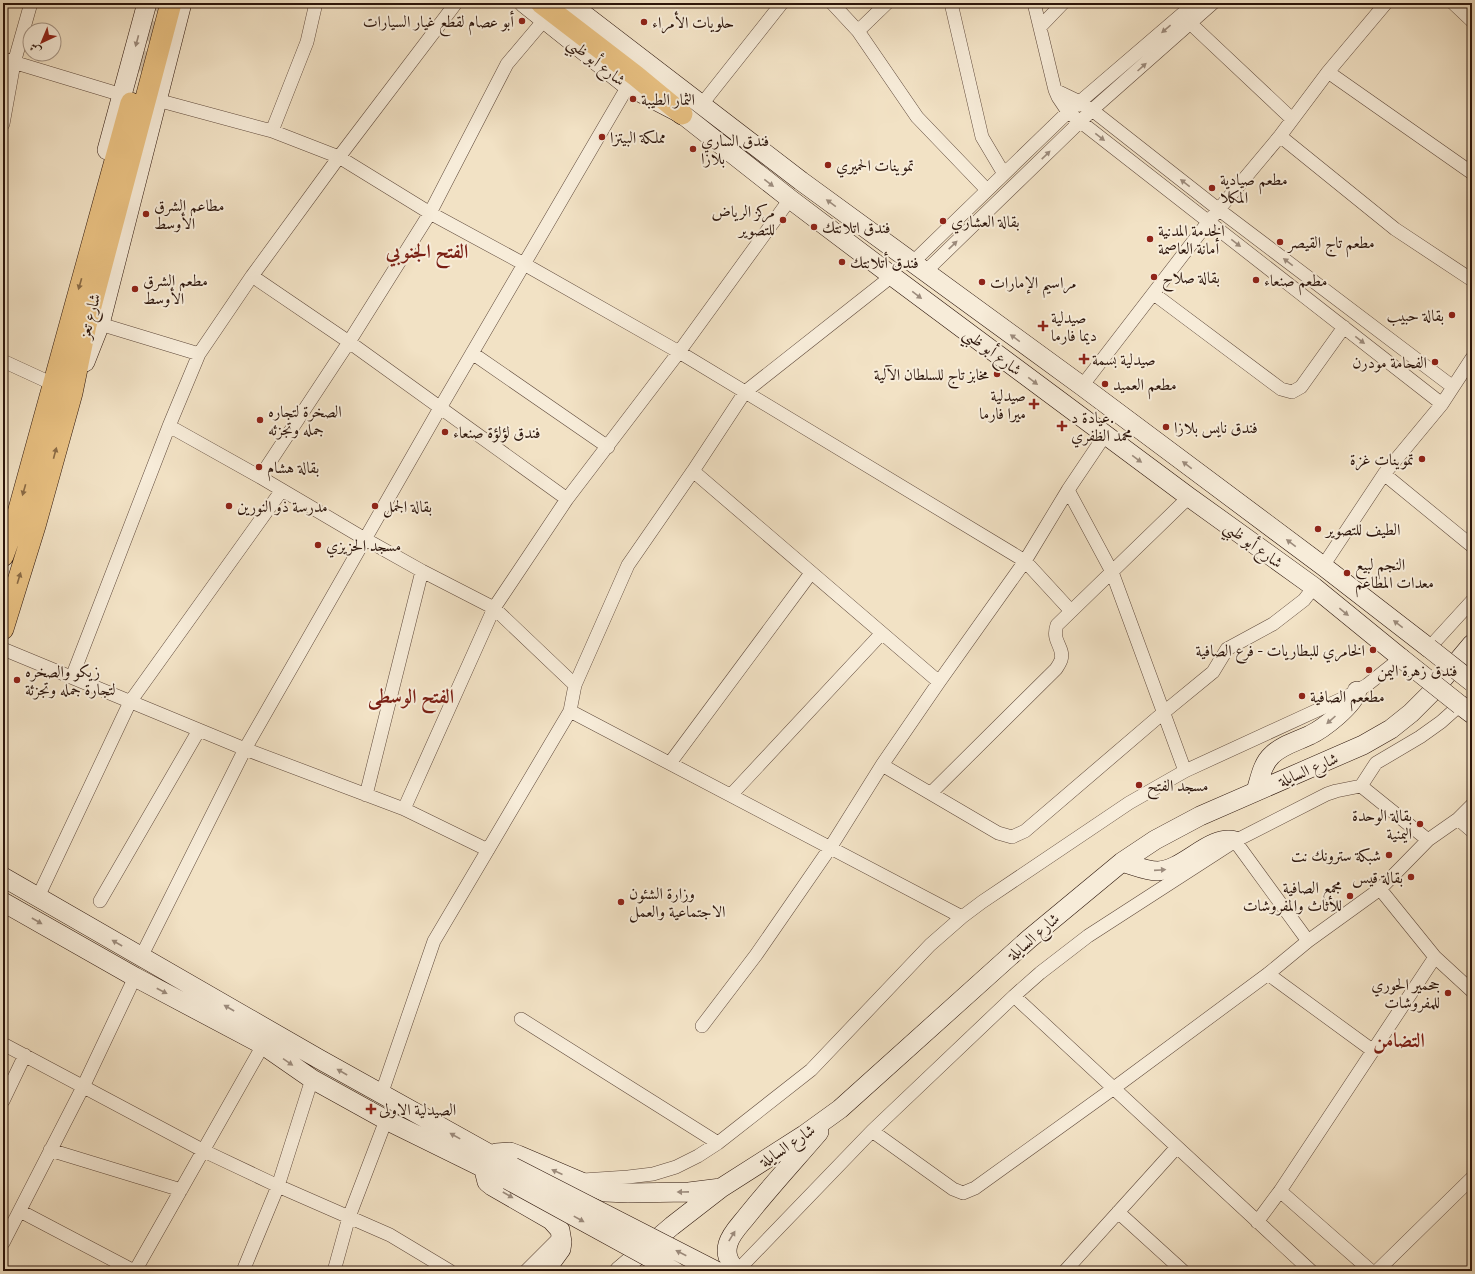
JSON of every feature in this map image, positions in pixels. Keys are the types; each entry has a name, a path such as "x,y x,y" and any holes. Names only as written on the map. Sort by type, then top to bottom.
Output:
{"main road":[{"path":"87,260 104,163 147,3"},
{"name":"شارع تعز","path":"3,556 16,520 87,260 146,73 171,3"},
{"path":"72,393 100,324 182,3"},
{"name":"شارع أبو ظبي","path":"524,3 543,11 628,86 682,114 790,199 892,276 1105,435 1314,587 1466,709"},
{"name":"شارع أبو ظبي","path":"569,3 801,181 1082,386 1322,566 1472,682"},
{"path":"543,11 636,76 682,114"},
{"name":"شارع تعز","path":"3,629 35,526 72,393 86,325 146,73"},
{"path":"1314,587 1322,566"},
{"name":"شارع السايلة","path":"619,1271 672,1226 721,1188 804,1135 840,1109 1029,939 1122,862 1155,840 1200,816 1364,745 1391,729 1411,713 1431,693 1472,644"},
{"path":"1256,791 1264,766 1272,754 1280,748 1320,729 1353,700 1357,691"},
{"path":"1122,862 1159,871 1175,866 1215,843 1223,840 1235,841"},
{"path":"3,877 381,1095 486,1162"},
{"path":"3,902 263,1046 312,1079 386,1120 486,1162 716,1271"},
{"path":"312,1079 319,1059"},
{"path":"737,1271 731,1265 728,1258 728,1242 732,1235 761,1199 840,1109"},
{"path":"486,1162 500,1152 510,1152 605,1192 689,1192 721,1188"},
{"path":"486,1162 485,1177 492,1186 551,1220 562,1235 561,1249 545,1271"},
{"path":"510,1173 674,1271"}],"street":[{"path":"3,124 9,61 31,3"},
{"path":"272,131 307,42 316,3"},
{"path":"72,678 169,426 199,354 252,276 338,157 456,3"},
{"path":"702,104 782,3"},
{"path":"832,3 858,31 917,117 987,190"},
{"path":"858,31 886,3"},
{"path":"951,3 982,137 1004,174"},
{"path":"1034,3 1055,90 1068,112 1442,404"},
{"path":"1040,27 1064,3"},
{"path":"919,267 987,190 1068,112 1195,3"},
{"path":"919,267 1092,110 1213,3"},
{"path":"1082,386 1218,209 1280,136 1328,72 1386,3"},
{"path":"1453,3 1472,21"},
{"path":"260,477 349,342 430,213 507,64 543,11"},
{"path":"1190,23 1292,119"},
{"path":"9,61 122,95"},
{"path":"1328,72 1472,173"},
{"path":"141,957 245,749 440,408 628,86"},
{"path":"1055,90 1080,102 1092,110 1218,209 1453,387"},
{"path":"157,100 272,131 338,157 430,213 524,264 679,352 1025,561 1072,610"},
{"path":"1280,136 1395,229 1472,280"},
{"path":"404,809 494,608 567,499 679,352 790,199"},
{"path":"252,276 349,342 567,499"},
{"path":"381,1095 434,941 570,711 575,685 628,565 693,472 745,392 892,276"},
{"path":"1154,294 1281,389 1292,392 1301,387 1344,327"},
{"path":"100,324 199,354"},
{"path":"472,353 608,446"},
{"path":"1322,566 1384,474 1442,404 1472,358"},
{"path":"3,361 53,384"},
{"path":"169,426 422,571 494,608 575,685"},
{"path":"702,1026 756,955 830,848 882,765 1025,561 1068,490 1105,435"},
{"path":"693,472 939,682"},
{"path":"1384,474 1472,546"},
{"path":"38,897 130,702 282,490"},
{"path":"1068,490 1112,572 1185,771"},
{"path":"931,793 1056,669 1061,660 1062,652 1056,642 1054,633 1057,626 1190,497"},
{"path":"366,795 422,571"},
{"path":"670,763 811,573"},
{"path":"882,765 998,833 1012,837 1024,831 1213,672 1227,649 1273,624 1304,600 1314,587"},
{"path":"1429,648 1472,601"},
{"path":"731,795 882,633"},
{"path":"3,649 245,749 404,809 488,850"},
{"path":"577,1181 653,1174 676,1167 698,1156 718,1143 810,1070 930,944 962,917 1123,807 1185,771 1357,691 1402,658"},
{"path":"737,1271 872,1131 1040,973 1088,936 1235,841 1327,794 1361,786 1376,763 1420,737 1441,722 1466,709"},
{"path":"570,711 962,917"},
{"path":"100,901 199,730"},
{"path":"1361,786 1428,840"},
{"path":"872,1131 953,1189 963,1193 975,1188 1114,1088 1268,974 1308,941 1380,889 1428,840 1458,819 1472,805"},
{"path":"1458,819 1472,831"},
{"path":"1235,841 1308,941"},
{"path":"1380,889 1435,957 1472,991"},
{"path":"1257,1222 1280,1191 1435,957"},
{"path":"1268,974 1372,1050"},
{"path":"3,1243 83,1087 135,976"},
{"path":"1014,996 1311,1271"},
{"path":"520,1019 718,1143"},
{"path":"3,1044 204,1151 278,1186 390,1235 450,1271"},
{"path":"20,1211 135,1271 263,1046"},
{"path":"3,1101 24,1056"},
{"path":"242,1271 278,1186 312,1079"},
{"path":"334,1271 349,1217 386,1120"},
{"path":"1065,1271 1177,1147"},
{"path":"50,1150 181,1190"},
{"path":"1377,1271 1471,1182"},
{"path":"1280,1191 1371,1271"},
{"path":"1118,1212 1183,1271"},
{"path":"526,1271 562,1235"}],"tunnel":[{"path":"139,71 158,3"}],"place":[{"name":"أبو عصام لقطع غيار السيارات","path":"522,21"},
{"name":"حلويات الأمراء","path":"644,22"},
{"name":"الثمار الطيبة","path":"633,99"},
{"name":"مملكة البيتزا","path":"602,137"},
{"name":"فندق الساري بلازا","path":"693,149"},
{"name":"تموينات الحميري","path":"828,165"},
{"name":"مطعم صيادية المكلا","path":"1212,188"},
{"name":"مطاعم الشرق الأوسط","path":"146,214"},
{"name":"مركز الرياض للتصوير","path":"783,220"},
{"name":"بقالة العشاري","path":"943,221"},
{"name":"فندق اتلانتك","path":"814,227"},
{"name":"الخدمة المدنية أمانة العاصمة","path":"1150,239"},
{"name":"مطعم تاج القيصر","path":"1280,242"},
{"name":"فندق أتلانتك","path":"842,262"},
{"name":"بقالة صلاح","path":"1154,277"},
{"name":"مطعم صنعاء","path":"1256,280"},
{"name":"مراسيم الإمارات","path":"982,282"},
{"name":"مطعم الشرق الأوسط","path":"135,289"},
{"name":"بقالة حبيب","path":"1452,315"},
{"name":"صيدلية ديما فارما","path":"1043,326"},
{"name":"صيدلية بسمة","path":"1084,359"},
{"name":"الفحامة مودرن","path":"1435,362"},
{"name":"مخابز تاج للسلطان الآلية","path":"997,374"},
{"name":"مطعم العميد","path":"1105,384"},
{"name":"صيدلية ميرا فارما","path":"1034,404"},
{"name":"الصخرة لتجاره جمله وتجزئه","path":"260,420"},
{"name":"عيادة د. محمد الظفري","path":"1062,426"},
{"name":"فندق نايس بلازا","path":"1166,427"},
{"name":"فندق لؤلؤة صنعاء","path":"445,432"},
{"name":"تموينات غزة","path":"1422,459"},
{"name":"بقالة هشام","path":"259,467"},
{"name":"مدرسة ذو النورين","path":"229,506"},
{"name":"بقالة الجمل","path":"375,506"},
{"name":"الطيف للتصوير","path":"1318,529"},
{"name":"مسجد الحزيزي","path":"318,545"},
{"name":"النجم لبيع معدات المطاعم","path":"1347,573"},
{"name":"الخامري للبطاريات - فرع الصافية","path":"1373,650"},
{"name":"فندق زهرة اليمن","path":"1369,670"},
{"name":"زيكو والصخره لتجارة جمله وتجزئة","path":"17,680"},
{"name":"مطععم الصافية","path":"1302,696"},
{"name":"مسجد الفتح","path":"1139,785"},
{"name":"بقالة الوحدة اليمنية","path":"1420,824"},
{"name":"شبكة سترونك نت","path":"1389,855"},
{"name":"بقالة قيس","path":"1411,877"},
{"name":"مجمع الصافية للأثاث والمفروشات","path":"1350,896"},
{"name":"وزارة الشئون الاجتماعية والعمل","path":"621,902"},
{"name":"جحمير الحوري للمفروشات","path":"1448,993"},
{"name":"الصيدلية الاولى","path":"371,1109"}],"district":[{"name":"الفتح الجنوبي","path":"427,250"},
{"name":"الفتح الوسطى","path":"411,695"},
{"name":"التضامن","path":"1399,1039"}]}
